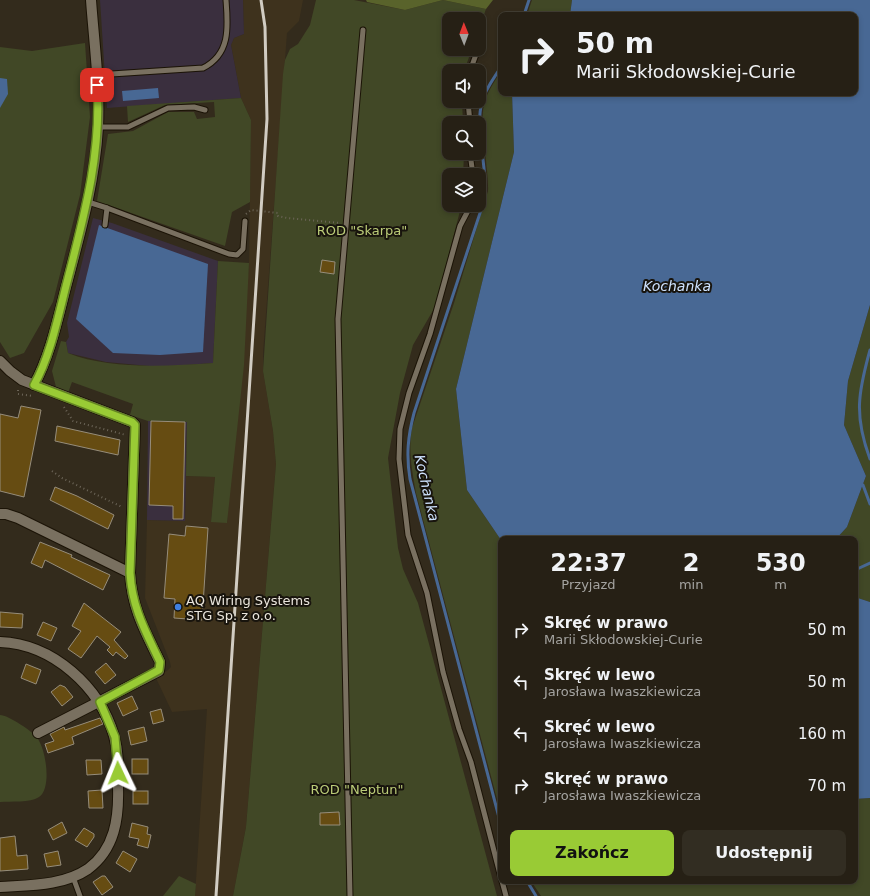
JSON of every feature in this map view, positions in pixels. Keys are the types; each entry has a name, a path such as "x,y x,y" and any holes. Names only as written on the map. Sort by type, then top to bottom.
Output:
{"street":[{"path":"34,385 39,376 56,328 88,202 98,127 91,0"},
{"path":"0,361 16,375 34,385 132,422 135,425 130,573 131,594 138,616 160,662 159,670 38,733"},
{"path":"0,514 6,514 18,518 130,573"},
{"path":"0,642 24,645 54,658 73,672 100,702 112,728 116,746 119,801 117,822 112,838 104,853 88,869 73,877 42,884 0,887"}],"lane":[{"path":"96,75 203,68 212,63 226,40 228,32 226,0"},
{"path":"350,896 338,319 363,30"},
{"path":"98,127 128,126 168,108 194,107 205,110"},
{"path":"88,202 229,254 237,255 243,249 245,221"},
{"path":"105,225 107,208"},
{"path":"467,212 460,226 430,334 409,392 400,429 399,460 408,535 427,593 443,672 459,729 471,762 498,866"},
{"path":"73,877 80,896"},
{"path":"503,884 506,896"}],"path":[{"path":"245,221 246,214 251,210 273,211 278,213 278,216 287,218 346,224"},
{"path":"52,471 62,478 127,509"}],"shaded area":[{"path":"100,0 243,0 244,34 234,38 231,45 241,98 107,108"},
{"path":"243,0 303,0 299,21 287,33 263,353 263,371 273,431 276,464 246,827 233,896 195,896 207,709 172,712 155,676 167,671 171,667 145,598 147,520 185,521 186,476 215,477 211,521 227,522 249,263 251,120 241,98 231,45 234,38 244,34"},
{"path":"93,218 112,223 218,261 213,363 160,367 106,362 68,353 66,342 69,337 67,323"},
{"path":"148,421 187,421 185,521 147,520"}],"green space":[{"name":"ROD \"Skarpa\"","path":"316,0 354,0 405,10 443,0 486,9 485,12 442,12 442,56 469,56 467,64 442,64 442,108 462,108 463,116 442,116 442,160 464,160 463,168 442,168 442,212 460,212 435,307 413,345 400,393 388,458 398,548 403,569 418,603 497,896 233,896 246,827 276,464 273,431 263,371 283,74 285,60 290,49 298,44 310,25"},
{"path":"366,0 443,0 405,10 367,2"},
{"path":"443,0 493,0 486,9"},
{"path":"532,0 572,0 570,12 528,12"},
{"path":"85,43 90,117 80,195 53,302 24,353 10,358 0,342 0,47 32,51"},
{"path":"498,76 498,96 512,96 514,152 456,389 467,490 498,536 498,803 416,493 410,445 412,428 454,303 482,212 486,212 488,181 486,160 486,116 483,116 483,110 483,108 486,108 486,99"},
{"path":"241,98 251,120 250,202 232,212 225,246 97,201 108,134 133,131 168,112 194,112 197,119 215,117 214,102 165,105 128,122 127,106"},
{"path":"218,261 249,263 244,365 227,523 211,522 215,477 186,476 187,422 148,421 130,415 133,404 72,382 68,393 56,387 52,371 61,341 66,342 68,353 102,362 139,366 213,363"},
{"path":"870,305 870,602 858,598 858,536 839,536 847,527 866,476 844,425 848,381"},
{"path":"0,715 9,718 26,728 36,736 41,745 45,760 47,778 43,792 35,799 26,801 0,802"},
{"path":"870,798 870,896 541,896 533,884 858,884 858,799"},
{"path":"179,876 196,884 195,896 163,896"}],"water":[{"name":"Kochanka","path":"572,0 870,0 870,305 848,381 844,425 866,476 847,527 839,536 498,536 467,490 456,389 514,152 512,96 858,96 858,12 570,12"},
{"path":"0,78 7,79 8,94 0,108"},
{"path":"158,88 159,98 123,101 122,91"},
{"path":"99,225 208,264 203,352 160,355 113,353 76,319"},
{"path":"858,598 870,602 870,798 858,799"}],"building":[{"path":"322,260 335,262 334,274 320,272"},
{"path":"21,406 41,410 24,497 0,491 0,414 18,418"},
{"path":"151,421 185,422 183,519 173,519 173,506 149,505"},
{"path":"57,426 120,440 118,455 55,441"},
{"path":"55,487 77,496 114,515 108,529 50,500"},
{"path":"186,526 208,528 202,620 174,618 175,599 164,598 169,534 185,536"},
{"path":"40,542 72,555 71,557 110,575 103,590 45,560 42,568 31,563"},
{"path":"84,603 121,632 114,640 128,656 125,659 116,652 113,656 107,650 110,647 97,636 81,658 68,649 81,631 72,626"},
{"path":"0,612 23,614 22,628 0,627"},
{"path":"43,622 57,628 51,641 37,635"},
{"path":"106,663 116,675 105,684 95,672"},
{"path":"26,664 41,670 36,684 21,678"},
{"path":"60,685 65,687 73,697 62,706 51,692"},
{"path":"132,696 138,709 123,716 117,703"},
{"path":"161,709 164,721 153,724 150,712"},
{"path":"100,718 103,724 72,737 74,744 48,753 45,744 54,741 50,734 64,727 65,730"},
{"path":"144,727 147,741 131,745 128,731"},
{"path":"132,759 148,759 148,774 132,774"},
{"path":"86,760 101,760 102,774 87,775"},
{"path":"102,790 103,808 89,808 88,791"},
{"path":"133,791 148,791 148,804 133,804"},
{"path":"339,812 340,825 320,825 320,813"},
{"path":"62,822 67,833 53,840 48,830"},
{"path":"132,823 148,827 147,834 151,835 148,848 137,845 139,839 129,837"},
{"path":"84,828 94,834 94,837 87,847 75,840"},
{"path":"15,836 17,856 27,855 28,869 0,871 0,838"},
{"path":"58,851 61,865 47,867 44,854"},
{"path":"123,851 137,859 130,872 116,863"},
{"path":"102,876 105,876 113,887 102,895 93,882"}],"waterway":[{"name":"Kochanka","path":"525,12 529,0"},
{"name":"Kochanka","path":"498,72 485,93 480,113 480,138 485,176 484,201 414,413 410,430 408,454 410,479 498,814"},
{"path":"870,350 863,379 860,404 862,430 870,459"},
{"path":"863,485 870,504"},
{"path":"858,569 870,563"},
{"name":"Kochanka","path":"529,884 536,896"}],"railway":[{"path":"216,896 267,119 265,27 261,0"}],"place":[{"name":"AQ Wiring Systems STG Sp. z o.o.","path":"178,607"}],"route":[{"path":"97,85 98,127 90,195 56,328 39,376 34,385 132,422 135,425 136,431 130,573 131,594 138,616 160,662 159,670 100,702 115,737 118,755 118,773"}],"park label":[{"name":"ROD \"Neptun\"","path":"357,789"}]}
